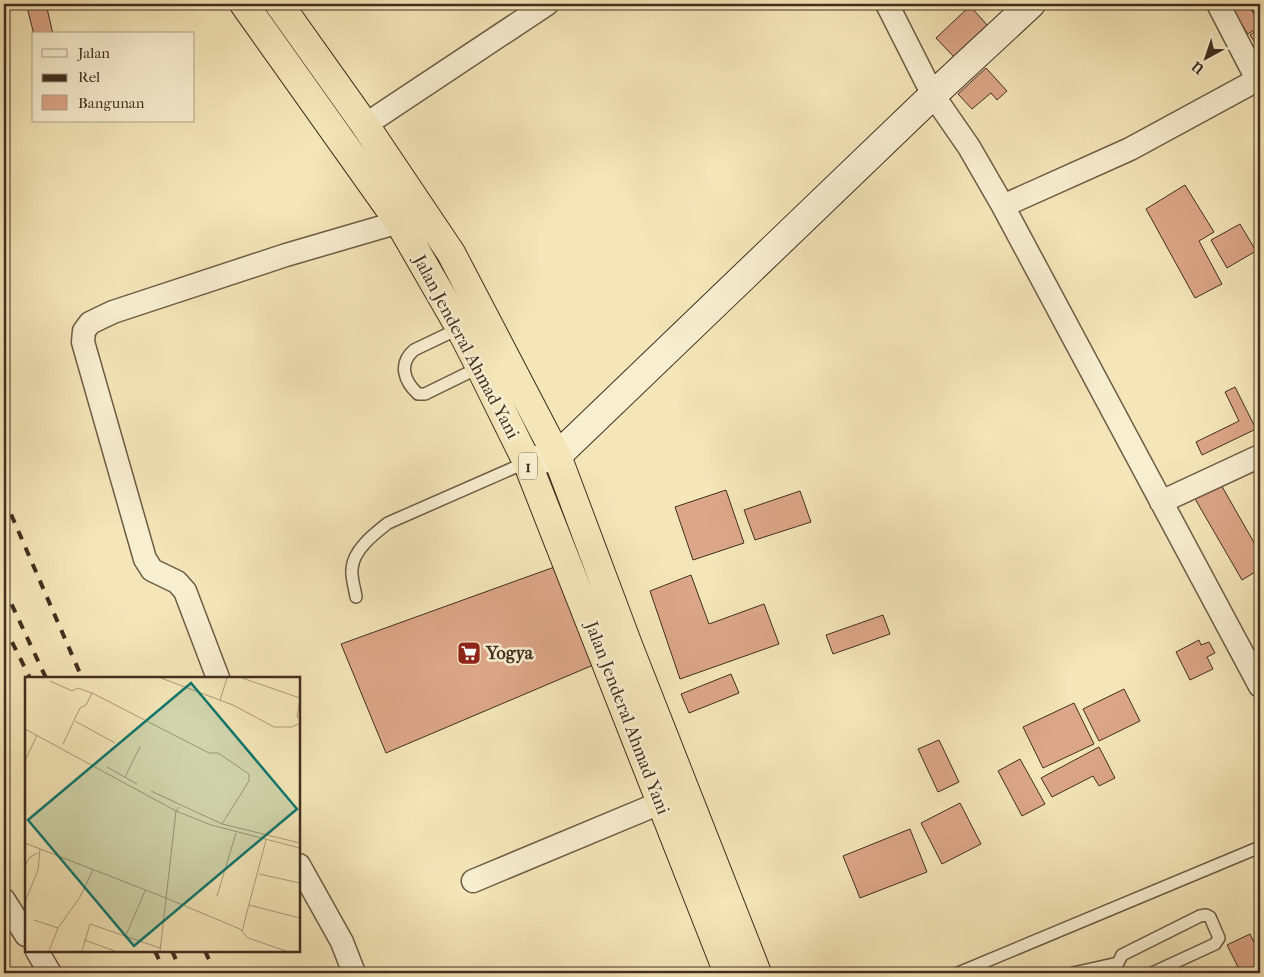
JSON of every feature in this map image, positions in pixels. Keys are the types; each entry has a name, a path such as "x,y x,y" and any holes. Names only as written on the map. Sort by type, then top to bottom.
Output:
{"highway":[{"name":"Jalan Jenderal Ahmad Yani","path":"244,4 398,222 460,328 480,367 527,462 728,973"},
{"name":"Jalan Jenderal Ahmad Yani","path":"279,4 365,125 451,253 557,456 628,645 757,973"}],"street":[{"path":"365,125 547,4"},
{"path":"887,4 933,95 969,147 1003,206 1260,686"},
{"path":"527,462 557,456 933,95 1031,4"},
{"path":"1003,206 1130,149 1259,83 1218,4"},
{"path":"218,677 185,591 177,582 152,570 145,559 83,342 84,331 90,323 113,312 159,296 286,255 398,222"},
{"path":"1161,502 1260,456"},
{"path":"473,881 660,803"},
{"path":"300,867 342,942 354,973"},
{"path":"4,900 25,933"},
{"path":"38,952 50,973"}],"lane":[{"path":"460,328 414,350 410,354 403,370 407,382 418,394 425,394 480,367"},
{"path":"356,597 352,569 356,556 372,536 383,527 397,519 527,462"},
{"path":"958,973 1260,848"},
{"path":"1118,963 1122,955 1200,916 1206,915 1210,917 1219,938 1215,944 1152,973"},
{"path":"1073,973 1118,963"},
{"path":"1118,963 1124,973"}],"building":[{"path":"46,4 53,32 33,32 27,7"},
{"path":"1240,4 1248,4 1260,23 1260,26 1248,34 1232,10"},
{"path":"1248,4 1260,4 1260,23"},
{"path":"970,6 989,27 955,58 936,38"},
{"path":"1260,28 1260,48 1259,49 1250,35"},
{"path":"986,68 1007,91 997,100 991,93 972,109 958,94"},
{"path":"1185,185 1214,232 1199,241 1222,284 1195,298 1146,209"},
{"path":"1240,224 1256,251 1227,268 1211,240"},
{"path":"1235,387 1256,429 1202,455 1196,442 1239,421 1225,392"},
{"path":"1220,483 1260,553 1260,569 1242,580 1194,497"},
{"path":"726,490 744,543 693,560 675,507"},
{"path":"800,491 811,522 755,540 744,510"},
{"name":"Yogya","path":"560,565 598,663 386,753 341,644"},
{"path":"691,575 709,624 764,604 779,644 680,679 650,591"},
{"path":"883,615 890,634 833,654 826,635"},
{"path":"1199,640 1201,645 1209,642 1215,653 1207,657 1213,669 1190,680 1176,652"},
{"path":"731,674 739,693 689,713 681,694"},
{"path":"1124,689 1140,721 1099,741 1083,709"},
{"path":"1074,703 1094,744 1043,768 1023,727"},
{"path":"939,740 959,782 938,792 918,749"},
{"path":"1099,747 1115,778 1099,786 1093,776 1052,797 1041,778"},
{"path":"1020,759 1045,804 1022,816 998,771"},
{"path":"960,803 981,844 942,864 921,823"},
{"path":"910,829 927,872 860,898 843,856"},
{"path":"1250,934 1260,955 1260,973 1241,973 1227,945"}],"railway":[{"path":"4,498 82,677"},
{"path":"4,588 46,677"},
{"path":"4,626 30,677"},
{"path":"155,952 165,973"},
{"path":"172,952 182,973"},
{"path":"205,952 215,973"}],"place":[{"name":"Yogya","path":"469,653"}]}
